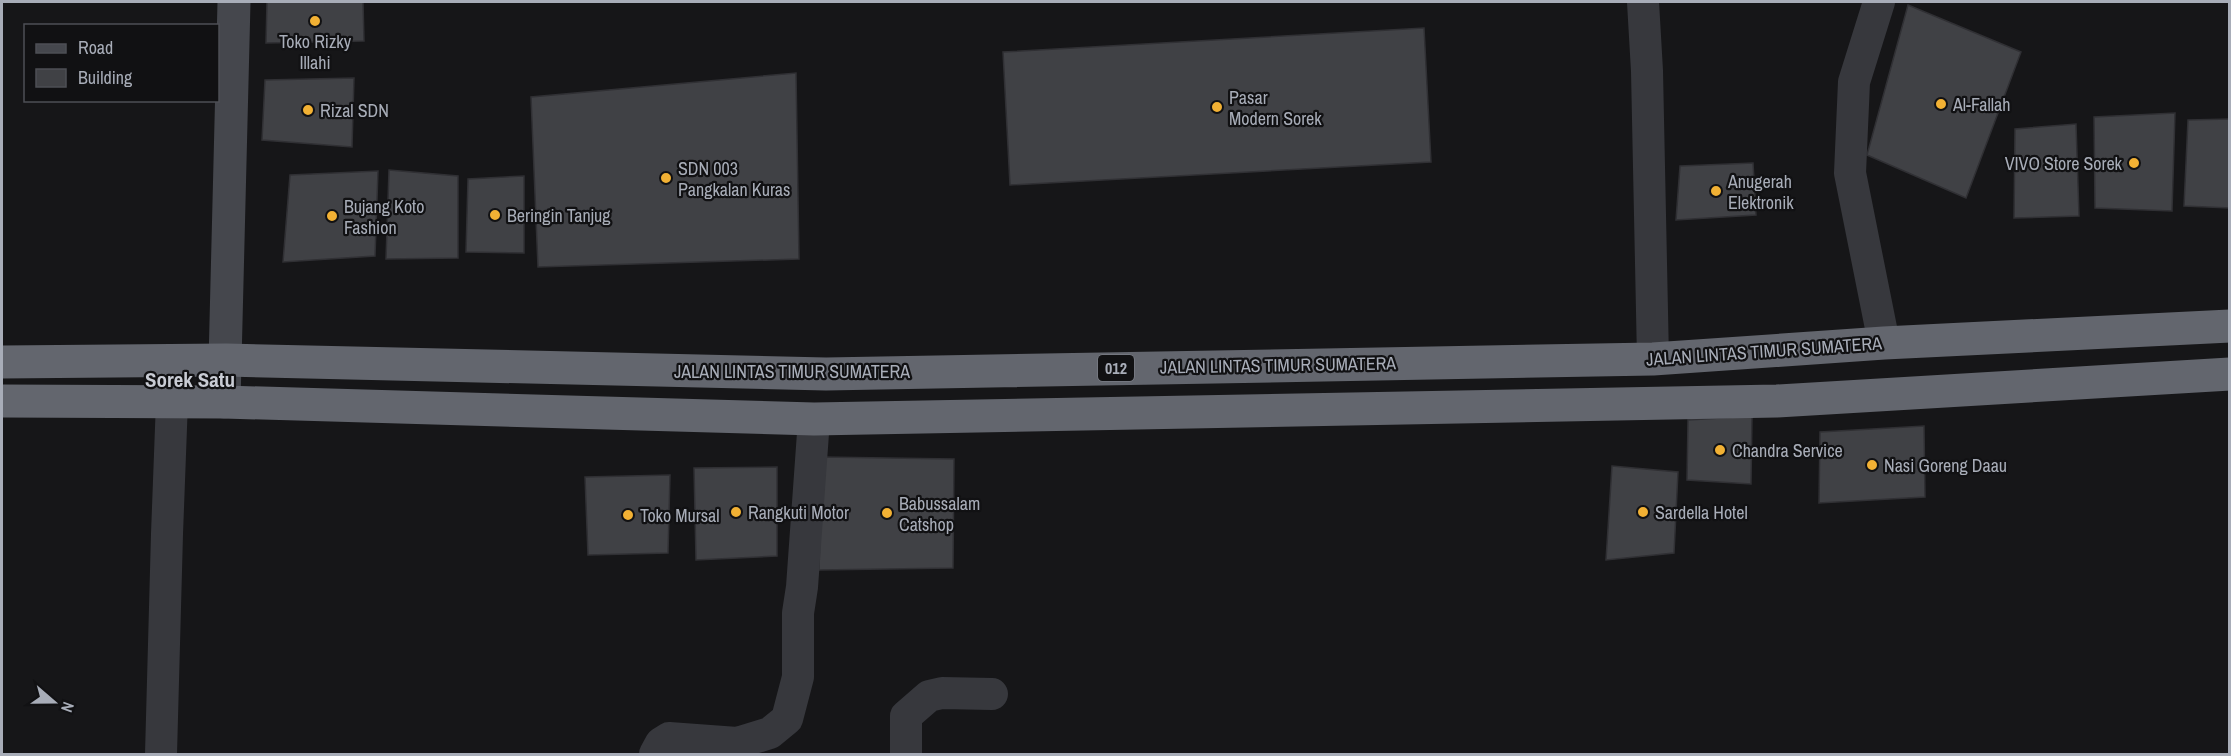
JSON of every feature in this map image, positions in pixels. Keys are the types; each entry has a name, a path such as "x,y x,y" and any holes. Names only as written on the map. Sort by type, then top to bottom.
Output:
{"highway":[{"name":"JALAN LINTAS TIMUR SUMATERA","path":"2,362 226,360 826,374 1653,358 1884,343 2229,326"},
{"path":"2,401 224,402 814,419 1777,400 2229,374"}],"main road":[{"path":"224,402 234,2"}],"street":[{"path":"1643,2 1647,71 1653,358"},
{"path":"1879,2 1854,82 1850,173 1884,343"},
{"path":"161,754 166,534 172,401 171,361"},
{"path":"655,754 661,743 669,738 736,749 770,733 787,719 798,677 798,613 814,419"},
{"path":"906,754 906,716 928,696 942,693 992,694"}],"building":[{"name":"Toko Rizky Illahi","path":"267,2 363,2 364,41 266,43"},
{"name":"Al-Fallah","path":"1908,5 2021,52 1966,198 1867,155"},
{"name":"Pasar Modern Sorek","path":"1424,28 1431,162 1010,185 1003,52"},
{"name":"SDN 003 Pangkalan Kuras","path":"796,73 799,259 538,267 531,97"},
{"name":"Rizal SDN","path":"354,78 352,147 262,140 265,80"},
{"name":"VIVO Store Sorek","path":"2175,113 2172,211 2095,208 2094,117"},
{"path":"2230,119 2230,208 2184,206 2188,120"},
{"path":"2076,124 2079,216 2014,218 2015,129"},
{"name":"Anugerah Elektronik","path":"1753,163 1756,215 1676,220 1680,166"},
{"path":"389,170 458,176 458,258 386,259"},
{"name":"Bujang Koto Fashion","path":"378,171 375,256 283,262 290,175"},
{"name":"Beringin Tanjug","path":"524,176 524,253 466,252 468,179"},
{"name":"Chandra Service","path":"1752,416 1751,484 1687,480 1688,420"},
{"name":"Nasi Goreng Daau","path":"1924,426 1925,497 1819,503 1820,432"},
{"name":"Babussalam Catshop","path":"822,457 954,459 953,568 819,570"},
{"name":"Sardella Hotel","path":"1612,466 1678,472 1674,553 1606,560"},
{"name":"Rangkuti Motor","path":"777,467 777,556 696,560 694,468"},
{"name":"Toko Mursal","path":"670,475 668,553 588,555 585,477"}],"place":[{"name":"Toko Rizky Illahi","path":"315,21"},
{"name":"Al-Fallah","path":"1941,104"},
{"name":"Pasar Modern Sorek","path":"1217,107"},
{"name":"Rizal SDN","path":"308,110"},
{"name":"VIVO Store Sorek","path":"2134,163"},
{"name":"SDN 003 Pangkalan Kuras","path":"666,178"},
{"name":"Anugerah Elektronik","path":"1716,191"},
{"name":"Beringin Tanjug","path":"495,215"},
{"name":"Bujang Koto Fashion","path":"332,216"},
{"name":"Chandra Service","path":"1720,450"},
{"name":"Nasi Goreng Daau","path":"1872,465"},
{"name":"Rangkuti Motor","path":"736,512"},
{"name":"Sardella Hotel","path":"1643,512"},
{"name":"Babussalam Catshop","path":"887,513"},
{"name":"Toko Mursal","path":"628,515"}],"district":[{"name":"Sorek Satu","path":"190,379"}]}
